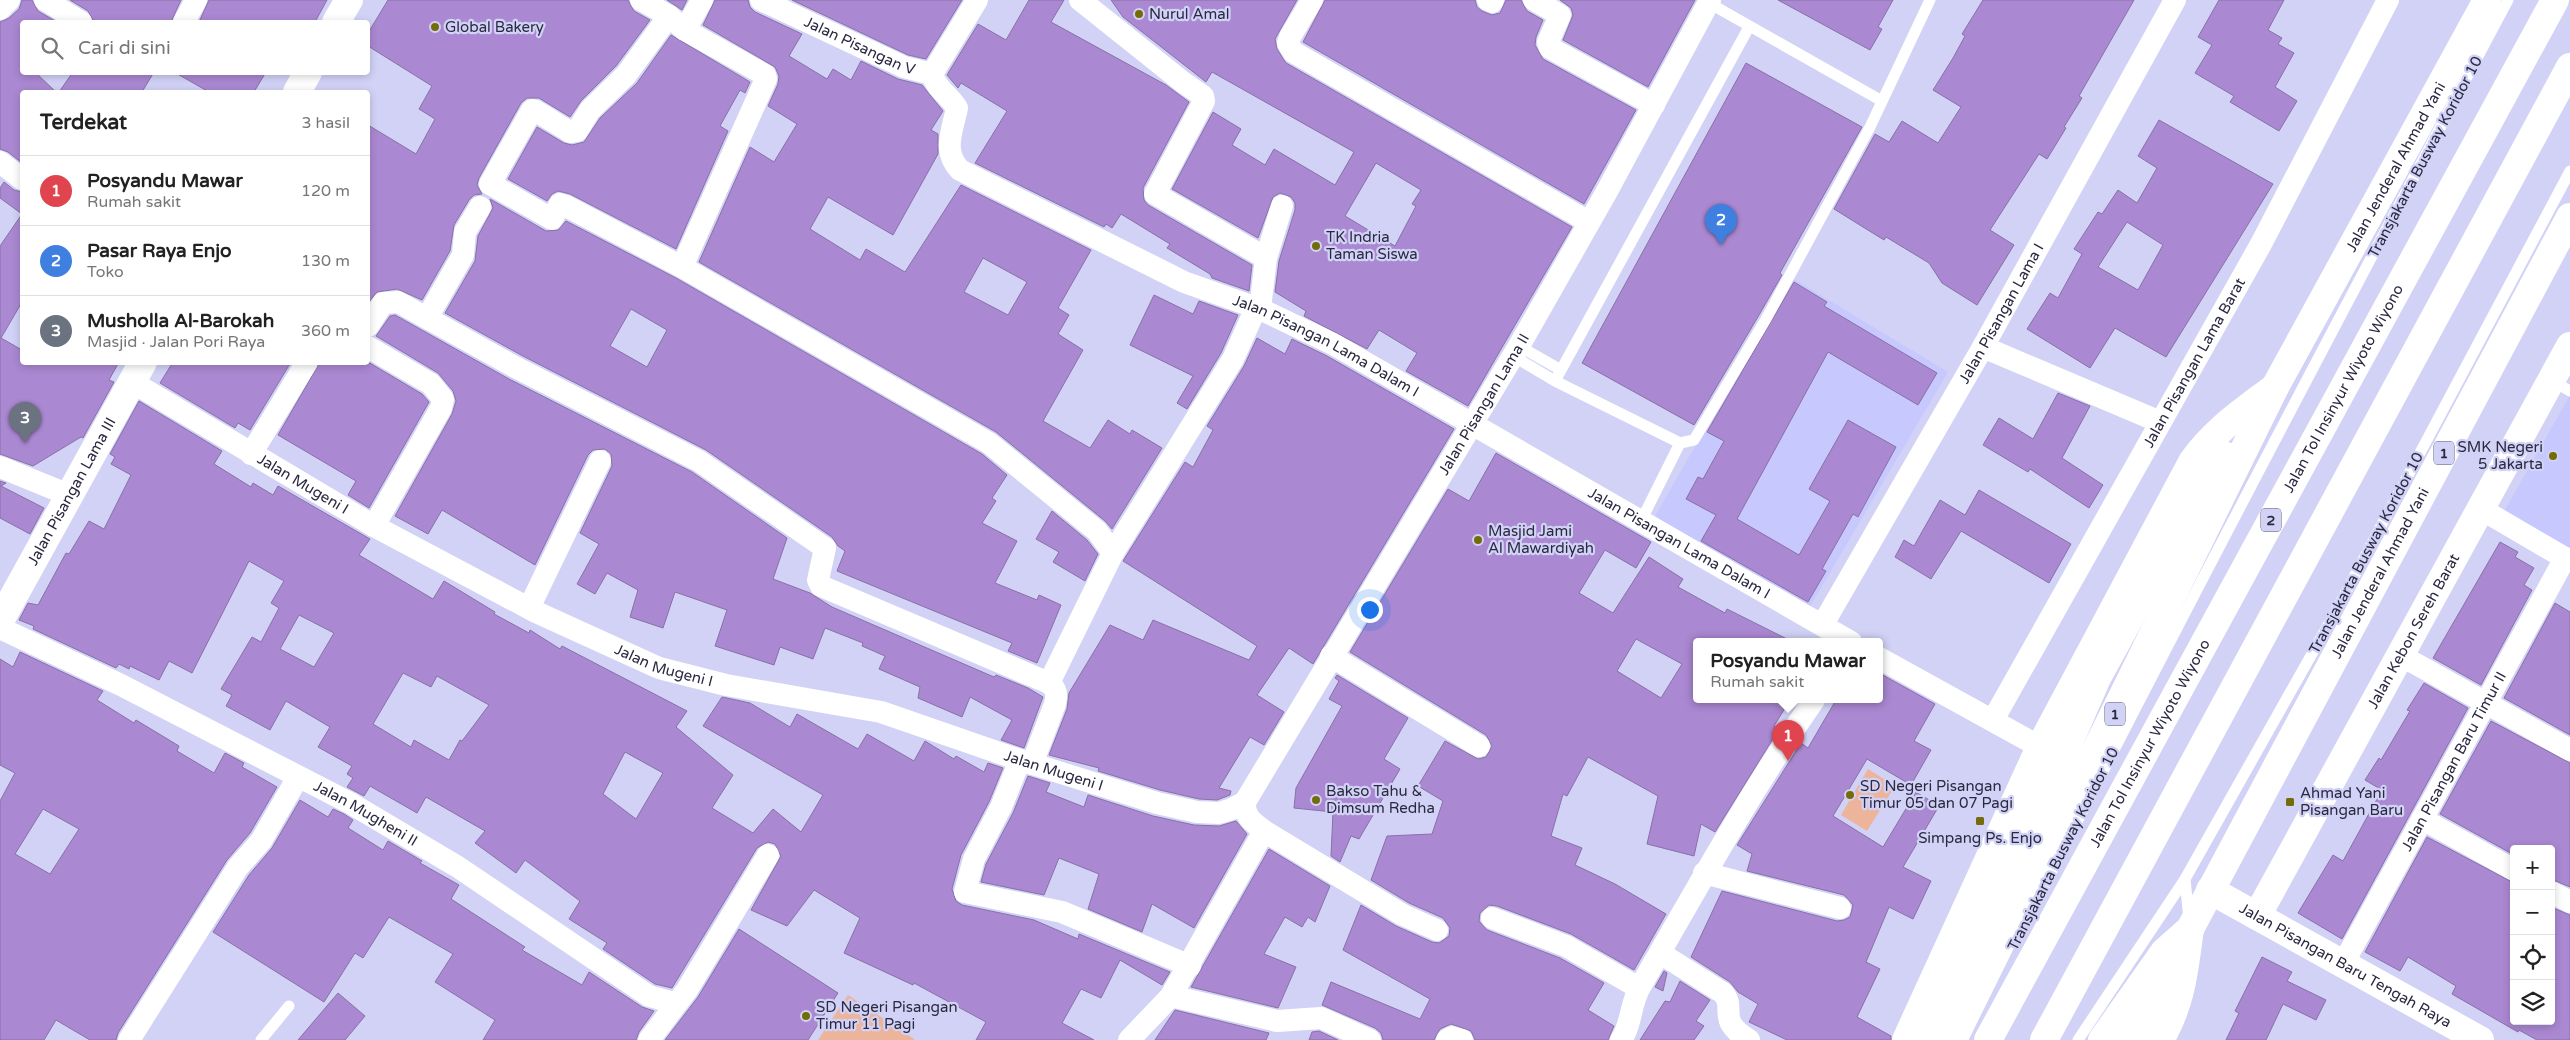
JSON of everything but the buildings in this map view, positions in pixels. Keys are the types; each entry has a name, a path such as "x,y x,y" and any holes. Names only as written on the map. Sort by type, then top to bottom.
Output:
{"main road":[{"path":"337,20 348,0"},
{"name":"Jalan Jenderal Ahmad Yani","path":"1970,1038 2275,387 2487,0"},
{"name":"Jalan Tol Insinyur Wiyoto Wiyono","path":"1970,1038 2555,0"},
{"path":"2044,1040 2570,67"},
{"path":"298,90 306,75"},
{"name":"Jalan Jenderal Ahmad Yani","path":"2102,1040 2164,952 2190,928 2570,218"},
{"name":"Jalan Kebon Sereh Barat","path":"2257,916 2480,509 2560,386 2570,346"},
{"name":"Jalan Pisangan Lama III","path":"0,621 137,372"},
{"path":"1930,1040 2060,763 2097,678 2188,512 2275,387"},
{"name":"Jalan Jenderal Ahmad Yani","path":"1906,1040 2040,747 2192,462 2206,442 2275,387"},
{"name":"Jalan Pisangan Baru Tengah Raya","path":"2210,890 2480,1040"},
{"path":"2132,1040 2190,928"},
{"name":"Jalan Jenderal Ahmad Yani","path":"2160,1040 2173,1018 2181,993 2190,928"}],"street":[{"path":"0,9 8,0"},
{"path":"45,0 78,20"},
{"path":"185,20 196,0"},
{"path":"641,0 761,72 766,79 682,267"},
{"path":"702,0 590,110 577,131 570,132 536,110 532,110 490,184 552,219 560,204 566,206 682,267 989,443 1097,531 1113,553"},
{"name":"Jalan Pisangan V","path":"761,0 904,67 932,74"},
{"path":"932,74 977,0"},
{"path":"1312,0 1290,37 1288,43 1292,52 1590,222"},
{"path":"1488,0 1492,2 1494,0"},
{"path":"1534,0 1560,15 1548,42 1550,48 1654,105"},
{"name":"Jalan Pisangan Lama I","path":"1823,624 1983,347 2175,0"},
{"name":"Jalan Pisangan Lama Barat","path":"1993,720 2260,244 2388,0"},
{"name":"Jalan Pisangan Lama II","path":"1245,802 1516,351 1590,222 1710,1"},
{"path":"1088,2 1204,98 1155,194 1266,258"},
{"name":"Jalan Pisangan Lama Dalam I","path":"932,74 935,84 951,98 957,108 949,142 951,160 960,170 1184,282 1258,308 1333,344 1823,624 1844,638"},
{"path":"0,162 20,177"},
{"path":"1049,683 1113,553 1233,359 1258,308 1266,258 1282,206"},
{"path":"427,318 463,255 465,232 480,207"},
{"path":"370,323 383,302 398,302 515,367 699,461 825,548 818,580 821,586 1049,683 1055,688 1057,695 1056,704 974,859 965,892 1062,912 1190,966"},
{"path":"1983,347 2160,422"},
{"path":"370,348 431,384 443,399 441,408 374,526"},
{"path":"251,454 305,365"},
{"name":"Jalan Mugeni I","path":"137,372 251,454 374,526 529,608 659,668 726,685 880,712 1026,762 1156,803 1197,812 1218,813 1232,809 1245,802"},
{"path":"529,608 600,461"},
{"path":"0,468 70,495"},
{"path":"2480,509 2568,560"},
{"name":"Jalan Pisangan Baru Timur II","path":"2343,964 2486,702 2568,560"},
{"name":"Jalan Mugheni II","path":"0,628 122,685 350,803 458,867 649,996 675,1003"},
{"path":"2400,655 2570,750"},
{"path":"1331,656 1479,746"},
{"path":"1883,660 2040,747"},
{"path":"1621,1040 1628,1030 1633,1000 1704,873 1785,741 1812,703"},
{"path":"129,1040 238,867 262,841 298,777"},
{"path":"1245,802 1244,810 1248,819 1264,831 1403,915 1437,930"},
{"path":"2422,818 2510,868"},
{"path":"1129,1040 1171,996 1190,966 1264,831"},
{"path":"649,1040 675,1003 687,990 768,855"},
{"path":"1704,873 1840,908"},
{"path":"2555,894 2570,902"},
{"path":"1492,918 1566,946 1639,988"},
{"path":"1660,953 1723,993 1727,998 1730,1024 1736,1032 1749,1040"},
{"path":"1171,996 1277,1021 1321,1018 1370,1040"},
{"path":"1446,1040 1452,1037 1462,1040"}],"lane":[{"path":"1516,351 1554,381 1680,443 1688,443 1699,434 1766,319 1882,101 1930,0"},
{"name":"Transjakarta Busway Koridor 10","path":"2024,927 2312,366 2386,234 2508,0"},
{"path":"1710,1 1749,27 1882,101"},
{"path":"1554,381 1749,27"},
{"name":"Transjakarta Busway Koridor 10","path":"2078,1040 2185,879 2331,620 2570,172"},
{"path":"1516,351 1561,370"},
{"path":"2275,387 2312,366"},
{"path":"1641,520 1680,443"},
{"path":"2185,879 2190,928"},
{"path":"261,1040 289,1006"}],"shaded area":[{"path":"1792,278 1948,372 1808,610 1655,516"},
{"name":"SMK Negeri 5 Jakarta","path":"2570,395 2570,557 2501,517"},
{"path":"1868,769 1895,786 1867,831 1841,815"},
{"path":"848,995 914,1039 914,1040 818,1040"}],"place":[{"name":"Nurul Amal","path":"1139,14"},
{"name":"Global Bakery","path":"435,27"},
{"name":"Pasar Raya Enjo","path":"1721,245"},
{"name":"TK Indria Taman Siswa","path":"1316,246"},
{"name":"Musholla Al-Barokah","path":"25,443"},
{"name":"SMK Negeri 5 Jakarta","path":"2553,456"},
{"name":"Masjid Jami Al Mawardiyah","path":"1478,540"},
{"name":"Posyandu Mawar","path":"1788,761"},
{"name":"SD Negeri Pisangan Timur 05 dan 07 Pagi","path":"1850,795"},
{"name":"Bakso Tahu & Dimsum Redha","path":"1316,800"},
{"name":"Ahmad Yani Pisangan Baru","path":"2290,802"},
{"name":"Simpang Ps. Enjo","path":"1980,821"},
{"name":"SD Negeri Pisangan Timur 11 Pagi","path":"806,1016"}]}
